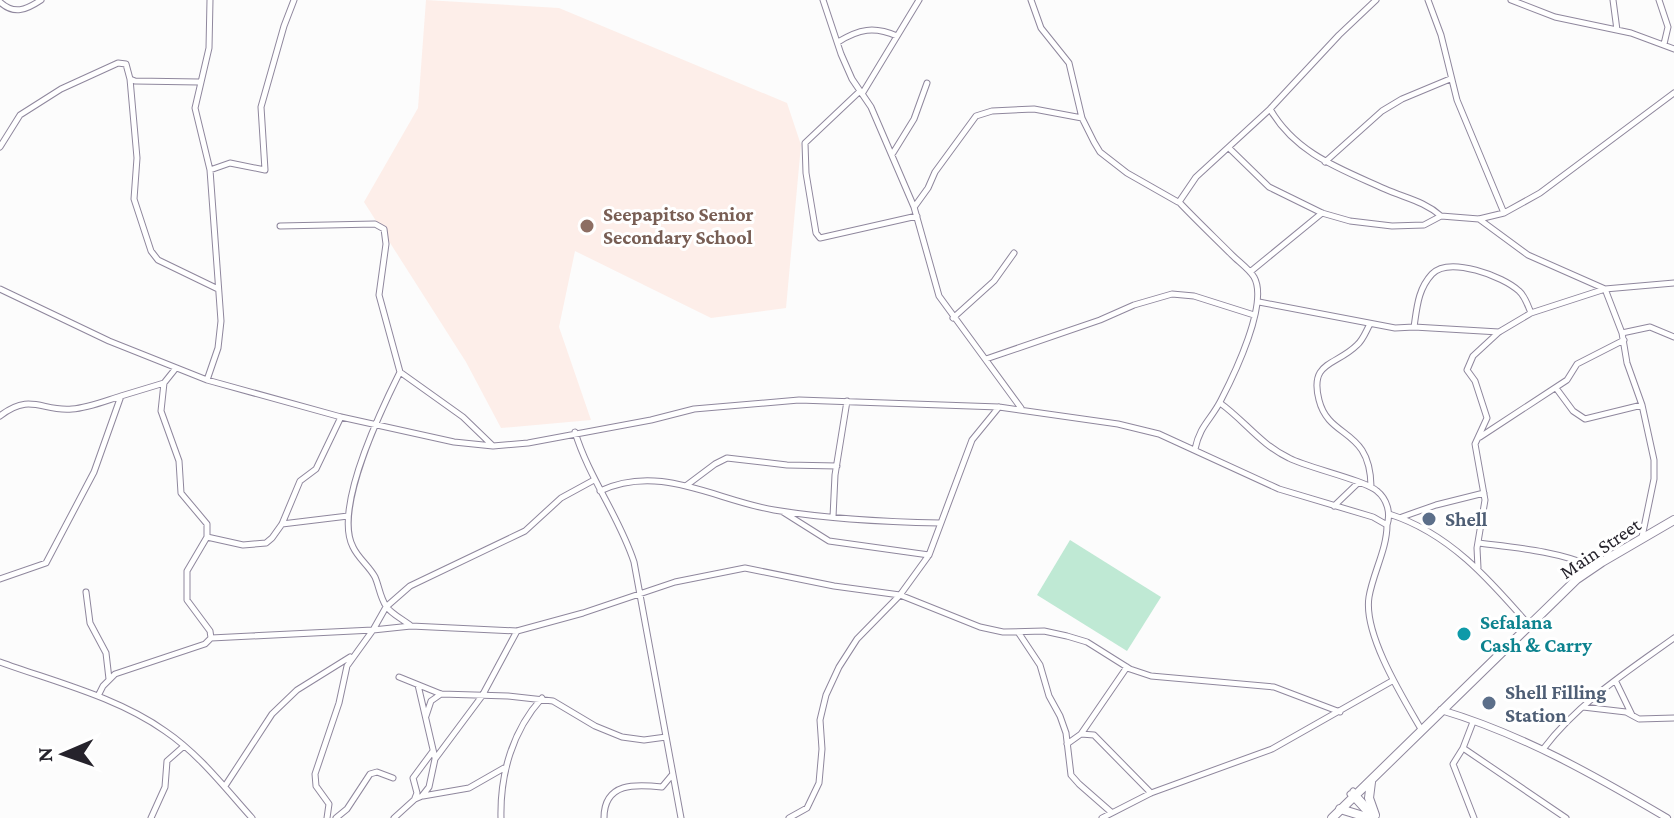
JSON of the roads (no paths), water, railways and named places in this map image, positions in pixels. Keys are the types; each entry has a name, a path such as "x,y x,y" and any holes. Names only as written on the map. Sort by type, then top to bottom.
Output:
{"highway":[{"name":"Main Street","path":"1332,818 1577,579 1674,520"},
{"name":"Main Street","path":"1326,818 1371,781 1410,740"},
{"path":"1340,809 1373,817 1369,798 1371,781"}],"street":[{"path":"0,2 15,11 41,0"},
{"path":"207,380 220,336 219,289 210,170 195,108 209,48 210,0"},
{"path":"210,170 228,163 265,170 261,107 294,0"},
{"path":"823,0 847,69 893,153 917,216 939,296 1022,409"},
{"path":"917,216 817,237 806,173 805,143 861,92 919,0"},
{"path":"1031,0 1041,28 1069,63 1082,118 1100,152 1127,173 1179,202 1250,272 1258,288 1259,302 1255,316 1220,403 1199,431 1195,449"},
{"path":"1179,202 1196,177 1270,109 1376,0"},
{"path":"1428,0 1441,35 1450,79 1504,213"},
{"path":"1511,0 1555,17 1617,30 1674,49"},
{"path":"1613,0 1617,30"},
{"path":"1659,0 1668,27 1664,44"},
{"path":"838,42 865,29 876,28 897,36"},
{"path":"0,147 20,115 61,89 118,63 126,64 137,158 134,199 151,251 158,260 219,289"},
{"path":"130,79 199,82"},
{"path":"1325,162 1382,111 1425,88 1450,79"},
{"path":"893,153 914,119 927,83"},
{"path":"1229,148 1269,187 1322,213 1350,221 1392,226 1424,225 1441,216 1479,219 1504,213 1540,193 1674,93"},
{"path":"914,207 976,116 992,111 1034,109 1082,118"},
{"path":"1270,109 1283,129 1325,162 1427,204 1441,216"},
{"path":"1250,272 1322,213"},
{"path":"1479,219 1528,255 1605,289 1624,340 1627,363 1642,405 1655,468 1642,538"},
{"path":"280,226 381,225 386,234 379,295 400,372 463,417 493,446"},
{"path":"953,318 994,281 1014,253"},
{"path":"1414,327 1420,291 1441,267 1480,271 1502,280 1519,291 1531,313"},
{"path":"1478,568 1484,493 1476,456 1478,438 1487,414 1475,381 1467,370 1473,356 1499,332 1531,313 1605,289 1674,283"},
{"path":"0,289 109,341 207,380 376,426 454,442 493,446 528,443 694,409 799,400 1022,409 1118,424 1159,434 1279,489 1373,517 1387,525"},
{"path":"986,359 1172,294 1194,296 1255,316"},
{"path":"1259,302 1395,328 1499,332"},
{"path":"1370,324 1358,345 1321,369 1316,380 1320,404 1327,416 1356,440 1365,452 1371,472 1371,486"},
{"path":"1622,333 1650,327 1674,337"},
{"path":"1478,438 1567,380 1577,364 1624,340"},
{"path":"176,368 164,383 161,411 179,461 181,493 207,524 207,537 187,571 186,591 187,600 210,631 211,638"},
{"path":"400,372 358,470 348,516 353,549 376,579 386,607 411,626"},
{"path":"0,416 21,404 35,403 70,410 164,383"},
{"path":"1556,388 1573,411 1585,419 1642,405"},
{"path":"0,579 46,563 94,472 121,396"},
{"path":"833,517 847,401"},
{"path":"1220,403 1274,450 1312,468 1371,486 1380,493 1389,514 1368,608 1373,631 1393,681 1421,729"},
{"path":"789,818 807,808 819,783 822,749 820,720 826,695 839,667 873,620 900,595 929,555 975,433 999,407"},
{"path":"207,537 233,544 258,544 272,538 282,524 300,481 316,469 341,417"},
{"path":"575,432 583,460 630,549 681,818"},
{"path":"687,485 727,458 787,465 837,466"},
{"path":"327,818 329,804 316,786 315,774 339,703 344,674 353,655 386,607 410,586 525,531 561,498 594,480"},
{"path":"600,491 638,480 687,485 782,511 940,523"},
{"path":"1333,507 1358,483"},
{"path":"1401,518 1484,493"},
{"path":"782,511 829,541 929,555"},
{"path":"1389,514 1444,542 1478,568 1529,625"},
{"path":"282,524 348,516"},
{"path":"1478,543 1547,552 1595,567"},
{"path":"98,696 109,679 153,660 205,644 211,638 411,626 517,631 583,613 640,592 711,573 745,568 834,586 900,595 980,627 1003,632 1044,631 1067,636 1100,649 1127,667 1161,678 1274,687 1340,712"},
{"path":"86,592 90,623 106,653 109,679"},
{"path":"394,818 429,787 435,759 482,696 517,631"},
{"path":"1018,632 1040,665 1049,696 1060,716 1074,780 1111,812"},
{"path":"1544,748 1582,707 1674,638"},
{"path":"225,786 272,714 297,690 353,655"},
{"path":"0,662 98,696 142,717 184,746 252,818"},
{"path":"1067,744 1081,734 1127,667"},
{"path":"399,677 441,694 542,698 562,705 595,726 622,737 644,740 666,737"},
{"path":"1102,818 1151,793 1262,754 1393,681"},
{"path":"1616,682 1632,716"},
{"path":"418,685 435,759"},
{"path":"425,717 431,701 441,694"},
{"path":"501,818 504,768 522,723 542,698"},
{"path":"1582,707 1626,712 1639,719 1674,718"},
{"path":"1441,710 1544,748 1667,818"},
{"path":"1473,722 1453,764 1474,818"},
{"path":"1081,734 1094,735 1151,793"},
{"path":"151,818 165,787 167,761 184,746"},
{"path":"1463,748 1566,818"},
{"path":"418,798 413,778 433,751"},
{"path":"418,798 469,788 504,768"},
{"path":"336,818 347,809 370,774 377,772 393,778"},
{"path":"604,818 605,806 620,789 635,784 662,787 673,774"},
{"path":"1353,795 1373,817"}],"place":[{"name":"Seepapitso Senior Secondary School","path":"587,226"},
{"name":"Shell","path":"1429,519"},
{"name":"Sefalana Cash & Carry","path":"1464,634"},
{"name":"Shell Filling Station","path":"1489,703"}]}
